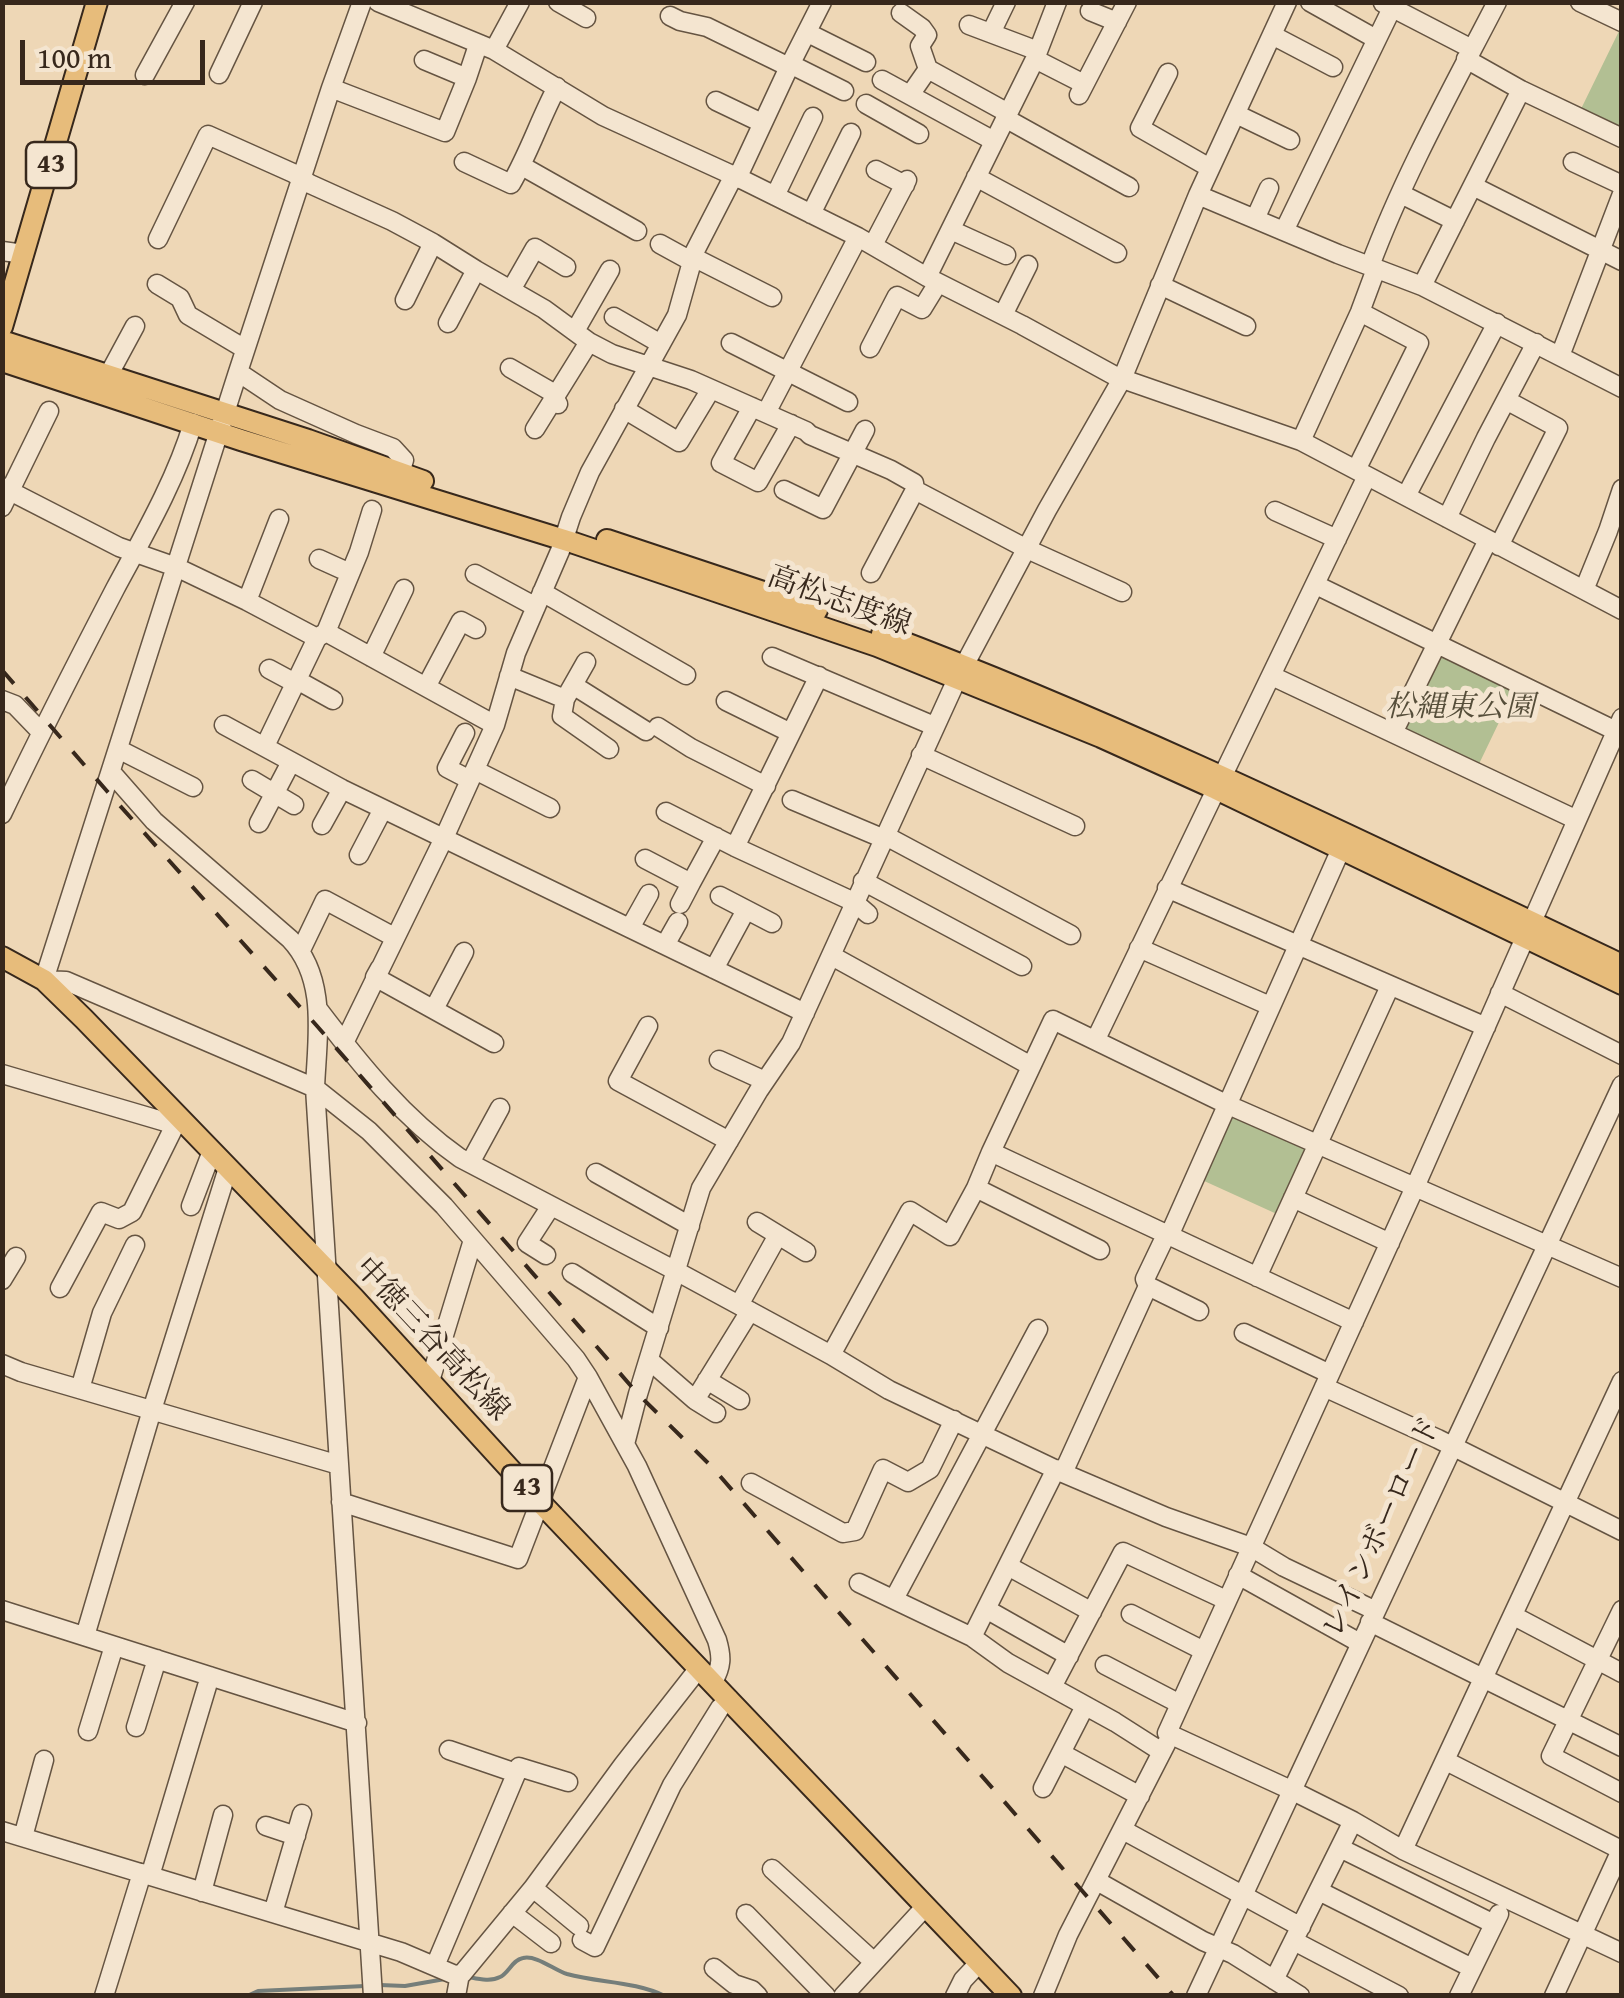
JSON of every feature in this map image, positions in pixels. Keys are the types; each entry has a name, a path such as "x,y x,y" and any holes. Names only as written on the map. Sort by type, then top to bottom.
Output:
{"main road":[{"name":"43","path":"2,327 97,2"},
{"name":"高松志度線","path":"2,341 108,376 222,423 565,534 706,572 846,620 1220,783 1529,930 1622,984"},
{"name":"高松志度線","path":"2,361 193,423 222,423 400,473 565,534"},
{"name":"高松志度線","path":"1529,930 1622,965"},
{"name":"中徳三谷高松線","path":"2,956 44,980 177,1121 212,1151 1011,1996"}],"street":[{"path":"145,75 185,2"},
{"path":"219,74 254,2"},
{"path":"362,2 238,372 44,980 66,982 315,1088 369,1132 444,1206 576,1358 626,1444 717,1640 722,1656 720,1669 706,1675 623,1766 533,1888 460,1974 456,1996"},
{"path":"378,2 486,47 603,116 866,241 1122,380 1301,441 1622,610"},
{"path":"331,88 445,132 467,78 520,2"},
{"path":"558,2 586,18"},
{"path":"990,33 1006,2"},
{"path":"870,348 897,296 922,310 951,230 1036,55 1057,2"},
{"path":"969,25 1036,55 1081,90 1127,2"},
{"path":"626,1444 701,1188 791,1043 832,956 861,908 863,881 960,672 1122,380 1198,195 1287,2"},
{"path":"1310,2 1376,39"},
{"path":"1301,441 1360,312 1386,224 1496,2"},
{"path":"1580,2 1622,22"},
{"path":"376,977 495,726 516,653 590,472 677,315 692,259 808,33 814,5"},
{"path":"1284,231 1376,39 1387,5 1470,54 1521,90 1622,138"},
{"path":"1090,11 1117,22"},
{"path":"901,12 928,35 920,46 928,69 1129,187"},
{"path":"670,16 707,27 844,91"},
{"path":"808,33 866,62"},
{"path":"1272,34 1334,66"},
{"path":"424,60 467,78"},
{"path":"910,94 928,69"},
{"path":"1168,72 1140,128 1210,168"},
{"path":"933,107 918,138 872,107 886,83 910,94 994,140"},
{"path":"464,162 511,184 558,87"},
{"path":"1422,286 1521,90"},
{"path":"716,101 762,124"},
{"path":"1236,114 1290,140"},
{"path":"775,196 813,117"},
{"path":"812,214 851,133"},
{"path":"158,240 208,135 302,178 433,242 612,354 711,389 914,483 915,490 871,573"},
{"path":"1573,162 1622,185"},
{"path":"522,166 637,230"},
{"path":"791,424 758,482 721,462 786,371 906,183 876,170"},
{"path":"976,177 1117,253"},
{"path":"1473,186 1622,262"},
{"path":"1255,219 1269,188"},
{"path":"1400,194 1456,221"},
{"path":"1560,356 1622,194"},
{"path":"1198,195 1422,286 1622,388"},
{"path":"951,230 1006,255"},
{"path":"404,300 433,242"},
{"path":"660,244 772,297"},
{"path":"511,290 535,248 566,266"},
{"path":"2,252 24,254"},
{"path":"1003,315 1028,265"},
{"path":"448,323 476,270"},
{"path":"535,430 559,402 610,270"},
{"path":"157,284 180,298 188,314 246,349"},
{"path":"1160,285 1246,326"},
{"path":"1096,1039 1316,585 1418,343 1360,312"},
{"path":"614,317 661,344"},
{"path":"1406,496 1497,323"},
{"path":"108,376 135,326"},
{"path":"730,343 848,402"},
{"path":"1448,518 1536,343"},
{"path":"510,368 550,392 559,402"},
{"path":"238,372 280,400 393,448 404,460 400,473"},
{"path":"624,409 680,442 711,389"},
{"path":"1393,733 1437,644 1558,428 1506,400"},
{"path":"49,412 5,494 371,657 495,726"},
{"path":"2,814 134,553 193,423"},
{"path":"784,490 823,509 866,430"},
{"path":"1584,590 1618,509 1622,489"},
{"path":"915,490 1027,550 1122,592"},
{"path":"264,746 322,635 372,510"},
{"path":"1275,512 1337,539"},
{"path":"247,601 279,519"},
{"path":"319,558 350,573"},
{"path":"475,574 539,599 686,675"},
{"path":"1044,1996 1068,1935 1166,1743 1166,1733 1415,1188 1619,725 1316,585"},
{"path":"371,657 404,588"},
{"path":"426,688 461,621 476,628"},
{"path":"772,657 934,726"},
{"path":"586,662 569,692 562,716 609,749"},
{"path":"269,669 332,700"},
{"path":"509,676 569,692 766,786"},
{"path":"736,847 818,676"},
{"path":"1272,676 1577,820"},
{"path":"2,700 14,705 41,732"},
{"path":"726,701 791,733"},
{"path":"224,725 382,809 805,1013"},
{"path":"465,733 447,768 550,808"},
{"path":"118,749 192,787"},
{"path":"920,756 1075,826"},
{"path":"259,822 291,762"},
{"path":"112,772 154,821 301,950 313,976 318,1008 315,1088 374,1996"},
{"path":"252,780 294,806"},
{"path":"322,825 342,789"},
{"path":"792,800 883,837 1071,935"},
{"path":"359,855 382,809"},
{"path":"666,812 861,908"},
{"path":"665,945 691,883 716,838"},
{"path":"1199,1311 1148,1286 1145,1280 1344,842"},
{"path":"644,860 691,883"},
{"path":"863,881 1022,966"},
{"path":"1167,888 1486,1027"},
{"path":"630,928 649,894"},
{"path":"720,896 772,924"},
{"path":"301,950 326,900 394,937"},
{"path":"344,1043 411,904"},
{"path":"714,969 746,910"},
{"path":"1139,948 1270,1006"},
{"path":"434,1009 464,952"},
{"path":"832,956 1031,1066"},
{"path":"376,977 494,1042"},
{"path":"1256,1277 1390,986"},
{"path":"1500,993 1622,1056"},
{"path":"318,1008 344,1043 421,1128 470,1163 676,1271 889,1390 1166,1517 1251,1547 1484,1680 1622,1747"},
{"path":"831,1355 910,1211 950,1236 1053,1020 1226,1104 1622,1278"},
{"path":"648,1026 618,1080 729,1141"},
{"path":"719,1060 765,1081"},
{"path":"2,1074 177,1121 132,1212 119,1218 101,1212 60,1288"},
{"name":"レインボーロード","path":"1202,1993 1218,1947 1622,1084"},
{"path":"470,1163 500,1108"},
{"path":"191,1206 212,1151"},
{"path":"991,1152 1354,1322"},
{"path":"85,1636 228,1168"},
{"path":"596,1174 690,1226"},
{"path":"976,1188 1100,1250"},
{"path":"1293,1198 1390,1243"},
{"path":"546,1255 527,1243 551,1206"},
{"path":"757,1222 806,1252"},
{"path":"696,1400 778,1235"},
{"path":"430,1381 474,1240"},
{"path":"80,1389 102,1313 136,1245"},
{"path":"2,1280 16,1256"},
{"path":"572,1273 659,1328"},
{"path":"972,1637 1060,1471 1148,1286"},
{"path":"894,1600 1038,1329"},
{"path":"1244,1333 1452,1447 1622,1531"},
{"path":"649,1360 716,1413"},
{"path":"2,1364 339,1465"},
{"path":"342,1502 518,1560 588,1377"},
{"path":"708,1380 740,1400"},
{"path":"1403,1850 1565,1504 1615,1411 1622,1382"},
{"path":"751,1482 843,1534 855,1532 882,1470 908,1482 930,1469 954,1420"},
{"path":"1052,1688 1123,1552 1226,1600"},
{"path":"1008,1566 1092,1612"},
{"path":"1238,1575 1360,1643"},
{"path":"859,1583 972,1637 1008,1663 1085,1706 1166,1743 1292,1790 1403,1850 1622,1953"},
{"path":"986,1609 1069,1656"},
{"path":"2,1610 356,1724"},
{"path":"1622,1610 1552,1756 1622,1793"},
{"path":"1131,1614 1204,1650"},
{"path":"1514,1616 1622,1673"},
{"path":"88,1732 114,1646"},
{"path":"136,1727 157,1659"},
{"path":"1106,1665 1180,1704"},
{"path":"104,1996 210,1676"},
{"path":"533,1888 595,1946 672,1785 729,1699"},
{"path":"1042,1788 1085,1706"},
{"path":"449,1750 516,1772"},
{"path":"1061,1753 1140,1796"},
{"path":"22,1837 44,1760"},
{"path":"1446,1761 1619,1859 1554,1996"},
{"path":"435,1966 519,1767 568,1782"},
{"path":"273,1913 302,1814"},
{"path":"202,1892 223,1816"},
{"path":"1274,1980 1353,1821"},
{"path":"266,1826 296,1836"},
{"path":"1123,1830 1243,1895 1297,1934 1399,1996"},
{"path":"2,1831 401,1952 460,1974"},
{"path":"1340,1848 1494,1924"},
{"path":"772,1869 874,1962"},
{"path":"1097,1881 1233,1954 1300,1996"},
{"path":"1319,1891 1472,1968"},
{"path":"1458,1996 1506,1900"},
{"path":"843,1996 924,1907"},
{"path":"512,1913 551,1943"},
{"path":"746,1914 826,1996"},
{"path":"954,1996 980,1962"},
{"path":"714,1968 758,1996"}],"green space":[{"path":"1621,27 1621,132 1580,111"},
{"name":"松縄東公園","path":"1445,656 1515,689 1478,766 1409,733 1405,726 1439,658"},
{"path":"1236,1114 1305,1144 1308,1151 1279,1215 1202,1180 1231,1116"}],"waterway":[{"path":"469,1977 496,1979 516,1961 528,1958 567,1974 665,1996"},
{"path":"380,1985 405,1986 445,1979"},
{"path":"247,1996 258,1991 365,1986"}],"railway":[{"path":"2,670 638,1394 712,1467 1174,1996"}]}
